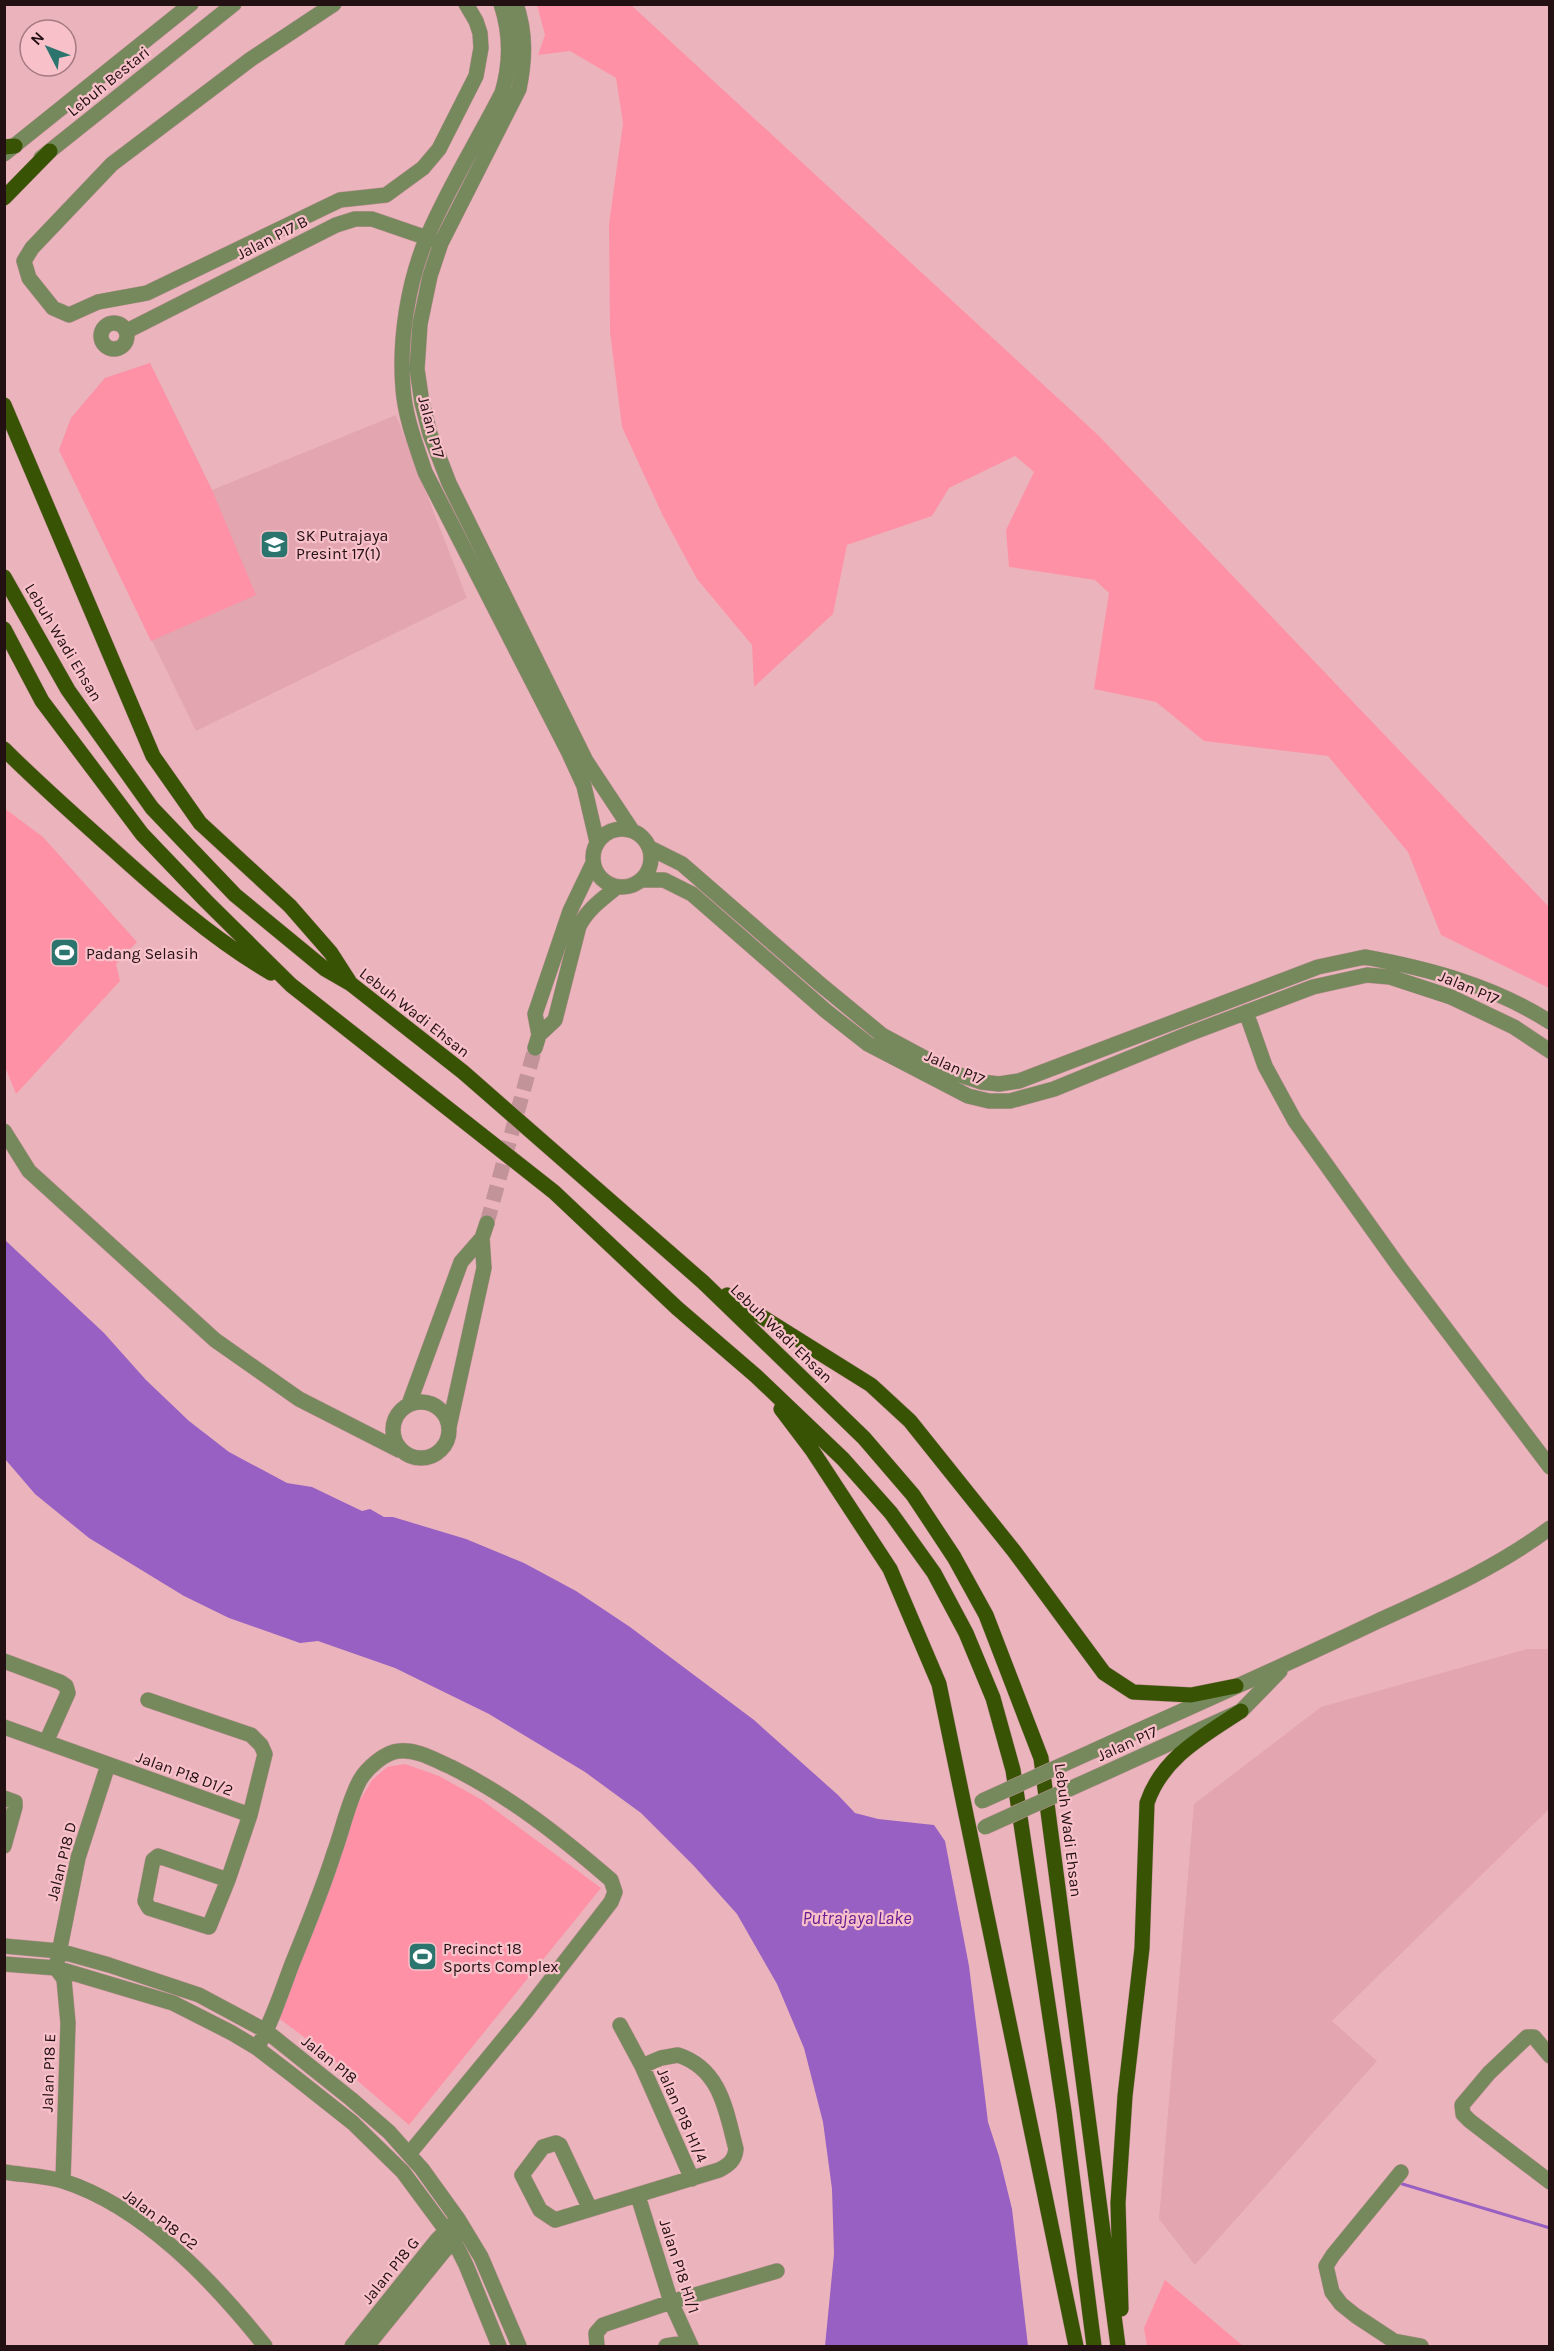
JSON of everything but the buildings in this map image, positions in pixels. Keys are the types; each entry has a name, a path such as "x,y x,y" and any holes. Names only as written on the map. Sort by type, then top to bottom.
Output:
{"main road":[{"path":"4,198 50,151"},
{"path":"4,390 30,466"},
{"path":"4,405 153,756 200,823 290,906 331,953 351,984"},
{"name":"Lebuh Wadi Ehsan","path":"4,577 68,690 152,808 235,895 325,969 351,984 463,1072 704,1282 864,1438 914,1495 954,1557 986,1615 1041,1758 1118,2346"},
{"path":"4,629 42,701 142,834 206,901 291,985 554,1192 677,1308 756,1376 843,1459 891,1513 934,1573 966,1634 993,1698 1013,1770 1064,2110 1094,2346"},
{"path":"4,749 29,775 185,914 249,960 291,985"},
{"path":"704,1282 871,1385 910,1421 1014,1551 1104,1673 1133,1692 1191,1695 1236,1686"},
{"path":"756,1376 812,1450 890,1569 939,1684 1076,2346"},
{"path":"1122,2346 1118,2203 1125,2096 1142,1948 1147,1803 1152,1787 1161,1774 1187,1746 1241,1712"}],"street":[{"name":"Lebuh Bestari","path":"8,149 191,4"},
{"name":"Lebuh Bestari","path":"4,186 234,4"},
{"path":"334,4 251,59 112,164 26,255 24,266 29,278 53,308 69,315 98,302 147,293 340,200 386,195 427,164 439,149 476,76 481,48 480,33 466,4"},
{"name":"Jalan P17","path":"501,4 509,42 509,65 502,93 441,205 420,324 417,369 422,403 430,434 449,483 586,761 631,830"},
{"name":"Jalan P17","path":"516,4 522,24 524,49 519,89 414,279 404,336 403,388 413,439 425,472 568,751 584,786 597,842"},
{"name":"Jalan P17 B","path":"126,331 336,225 356,219 372,219 434,241"},
{"path":"253,242 262,262"},
{"path":"111,300 113,322"},
{"path":"113,322 121,325 126,331 124,344 117,349 108,348 102,341 101,333 105,326 113,322"},
{"path":"593,863 601,879 617,887 630,886 641,880 651,862 650,848 643,837 622,828 612,830 597,842 593,863 570,910 535,1014 537,1042 555,1020 579,926 590,909 617,887"},
{"name":"Jalan P17","path":"650,848 682,864 819,984 882,1035 951,1072 981,1082 999,1084 1018,1081 1318,967 1365,957 1419,967 1455,978 1500,996 1550,1022"},
{"name":"Jalan P17","path":"641,880 664,880 692,894 860,1038 968,1096 988,1101 1011,1101 1033,1096 1313,987 1367,975 1389,977 1451,997 1514,1027 1550,1051"},
{"path":"1365,957 1367,975"},
{"path":"1246,1012 1264,1066 1295,1121 1400,1268 1550,1467"},
{"path":"4,1131 29,1171 215,1340 299,1399 366,1431 412,1458 420,1459 436,1454 447,1441 484,1268 482,1238 487,1223"},
{"path":"366,1431 382,1426 409,1404 461,1262 482,1238"},
{"path":"409,1404 427,1402 435,1405 442,1411 449,1426"},
{"path":"397,1414 392,1436 399,1450"},
{"name":"Jalan P17","path":"964,1809 1286,1665 1442,1591 1528,1544 1550,1528"},
{"path":"4,1661 66,1686 68,1693 47,1740"},
{"name":"Jalan P17","path":"969,1835 1241,1712 1286,1665"},
{"name":"Jalan P18 D1/2","path":"148,1700 251,1735 257,1739 265,1754 250,1815 228,1880 209,1927 149,1908 145,1901 153,1860 158,1856 228,1880"},
{"name":"Jalan P18 D1/2","path":"4,1727 47,1740 108,1765 250,1815"},
{"path":"257,2048 266,2031 334,1856 361,1778 383,1757 398,1751 427,1756 517,1804 611,1880 615,1892 610,1902 525,2013 409,2154"},
{"name":"Jalan P18 D","path":"56,1968 78,1858 108,1765"},
{"path":"4,1798 15,1802 4,1846"},
{"name":"Jalan P18","path":"4,1946 59,1951 199,1995 266,2031 351,2098 388,2132 422,2169 455,2230 466,2265 499,2346"},
{"name":"Jalan P18","path":"4,1964 56,1968 173,2003 257,2048 353,2122 403,2172 481,2258 519,2346"},
{"name":"Jalan P18 E","path":"56,1968 64,1979 68,2023 63,2181"},
{"name":"Jalan P18 H1/4","path":"620,2025 642,2067 692,2179"},
{"path":"1550,2056 1534,2037 1527,2037 1489,2073 1462,2105 1463,2114 1470,2121 1550,2182"},
{"name":"Jalan P18 H1/4","path":"590,2209 560,2145 547,2144 522,2175 540,2210 544,2215 555,2220 692,2179 725,2167 735,2156 736,2150 723,2100 714,2081 692,2061 673,2054 642,2067"},
{"name":"Jalan P18 C2","path":"4,2172 63,2181 121,2208 186,2259 241,2316 266,2346"},
{"path":"1401,2172 1333,2254 1326,2266 1332,2292 1341,2304 1397,2344 1421,2346"},
{"name":"Jalan P18 H1/1","path":"638,2196 671,2302 690,2344"},
{"name":"Jalan P18 G","path":"352,2346 455,2230"},
{"name":"Jalan P18 G","path":"368,2346 455,2230"},
{"path":"597,2346 596,2333 603,2325 671,2302 777,2271"},
{"path":"666,2346 690,2344"}],"shaded area":[{"path":"537,5 631,5 1098,435 1549,907 1549,988 1441,935 1408,852 1328,756 1204,741 1156,702 1094,689 1109,593 1095,580 1009,567 1006,530 1034,472 1015,456 949,488 932,516 847,545 833,614 754,687 752,645 697,579 663,516 622,427 610,332 609,224 623,123 616,78 570,51 538,55 545,35"},
{"name":"SK Putrajaya Presint 17(1)","path":"150,363 212,490 396,415 467,598 196,731 59,450 71,418 105,378"},
{"path":"150,363 212,490 256,595 151,641 59,450 71,418 105,378"},
{"name":"Padang Selasih","path":"4,808 43,837 137,942 116,964 120,981 16,1094 4,1064"},
{"path":"1527,1649 1549,1649 1549,1809 1332,2021 1377,2061 1195,2265 1159,2219 1194,1804 1321,1707"},
{"name":"Precinct 18 Sports Complex","path":"405,1764 439,1776 482,1800 601,1888 409,2125 323,2051 277,2017 357,1805 372,1780 387,1767"},
{"path":"1165,2280 1243,2346 1147,2346 1144,2328"}],"water":[{"name":"Putrajaya Lake","path":"5,1240 104,1333 146,1380 189,1421 229,1452 287,1483 312,1487 362,1511 370,1509 384,1517 393,1517 466,1539 524,1563 576,1591 630,1627 754,1720 855,1813 878,1819 934,1825 945,1841 969,1966 988,2122 1012,2209 1028,2346 825,2346 834,2254 832,2189 823,2122 804,2048 777,1984 737,1914 694,1866 641,1813 585,1772 489,1714 395,1668 318,1641 300,1643 229,1618 184,1596 89,1538 35,1494 5,1459"}],"waterway":[{"path":"1399,2183 1550,2228"}],"tunnel":[{"path":"487,1223 535,1048"}],"place":[{"name":"SK Putrajaya Presint 17(1)","path":"275,544"},
{"name":"Padang Selasih","path":"65,953"},
{"name":"Precinct 18 Sports Complex","path":"422,1957"}]}
